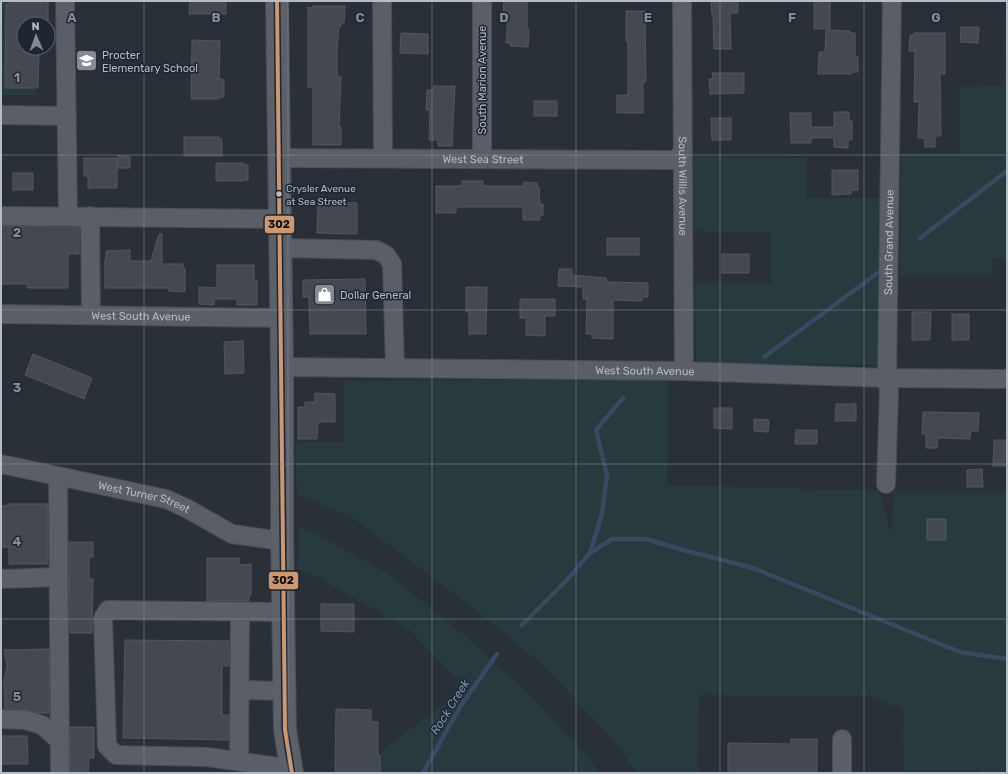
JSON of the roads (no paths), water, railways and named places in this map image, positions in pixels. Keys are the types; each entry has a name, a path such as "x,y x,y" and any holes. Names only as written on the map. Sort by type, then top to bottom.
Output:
{"main road":[{"path":"277,1 285,730 283,771"}],"street":[{"path":"66,1 68,216"},
{"path":"382,1 383,158"},
{"name":"South Marion Avenue","path":"482,1 482,159"},
{"name":"South Willis Avenue","path":"682,1 684,372"},
{"name":"South Grand Avenue","path":"886,484 889,392 887,378 892,1"},
{"path":"1,115 67,116"},
{"name":"West Sea Street","path":"279,158 676,160 683,151"},
{"path":"1,216 280,219"},
{"path":"90,216 91,315"},
{"path":"280,248 376,250 386,255 392,264 395,368"},
{"name":"West South Avenue","path":"1,314 281,318"},
{"name":"West South Avenue","path":"282,367 684,372 887,378 1007,379"},
{"name":"West Turner Street","path":"1,464 166,499 186,508 232,534 282,541"},
{"path":"58,476 60,773"},
{"path":"1,579 59,577"},
{"path":"283,612 108,610 103,618 107,746 116,755 207,757 283,771"},
{"path":"240,612 240,762"},
{"path":"240,690 284,691"},
{"path":"1,719 25,720 42,725 60,741"},
{"path":"842,740 842,773"}],"waterway":[{"path":"920,238 1007,171"},
{"path":"764,357 883,269"},
{"path":"590,553 602,514 607,475 596,430 623,398"},
{"path":"522,625 565,582 590,553 612,539 646,539 753,568 960,652 1007,659"},
{"name":"Rock Creek","path":"423,773 460,707 497,654"}],"place":[{"name":"Procter Elementary School","path":"86,61"},
{"name":"Crysler Avenue at Sea Street","path":"279,194"},
{"name":"Dollar General","path":"325,295"}]}
